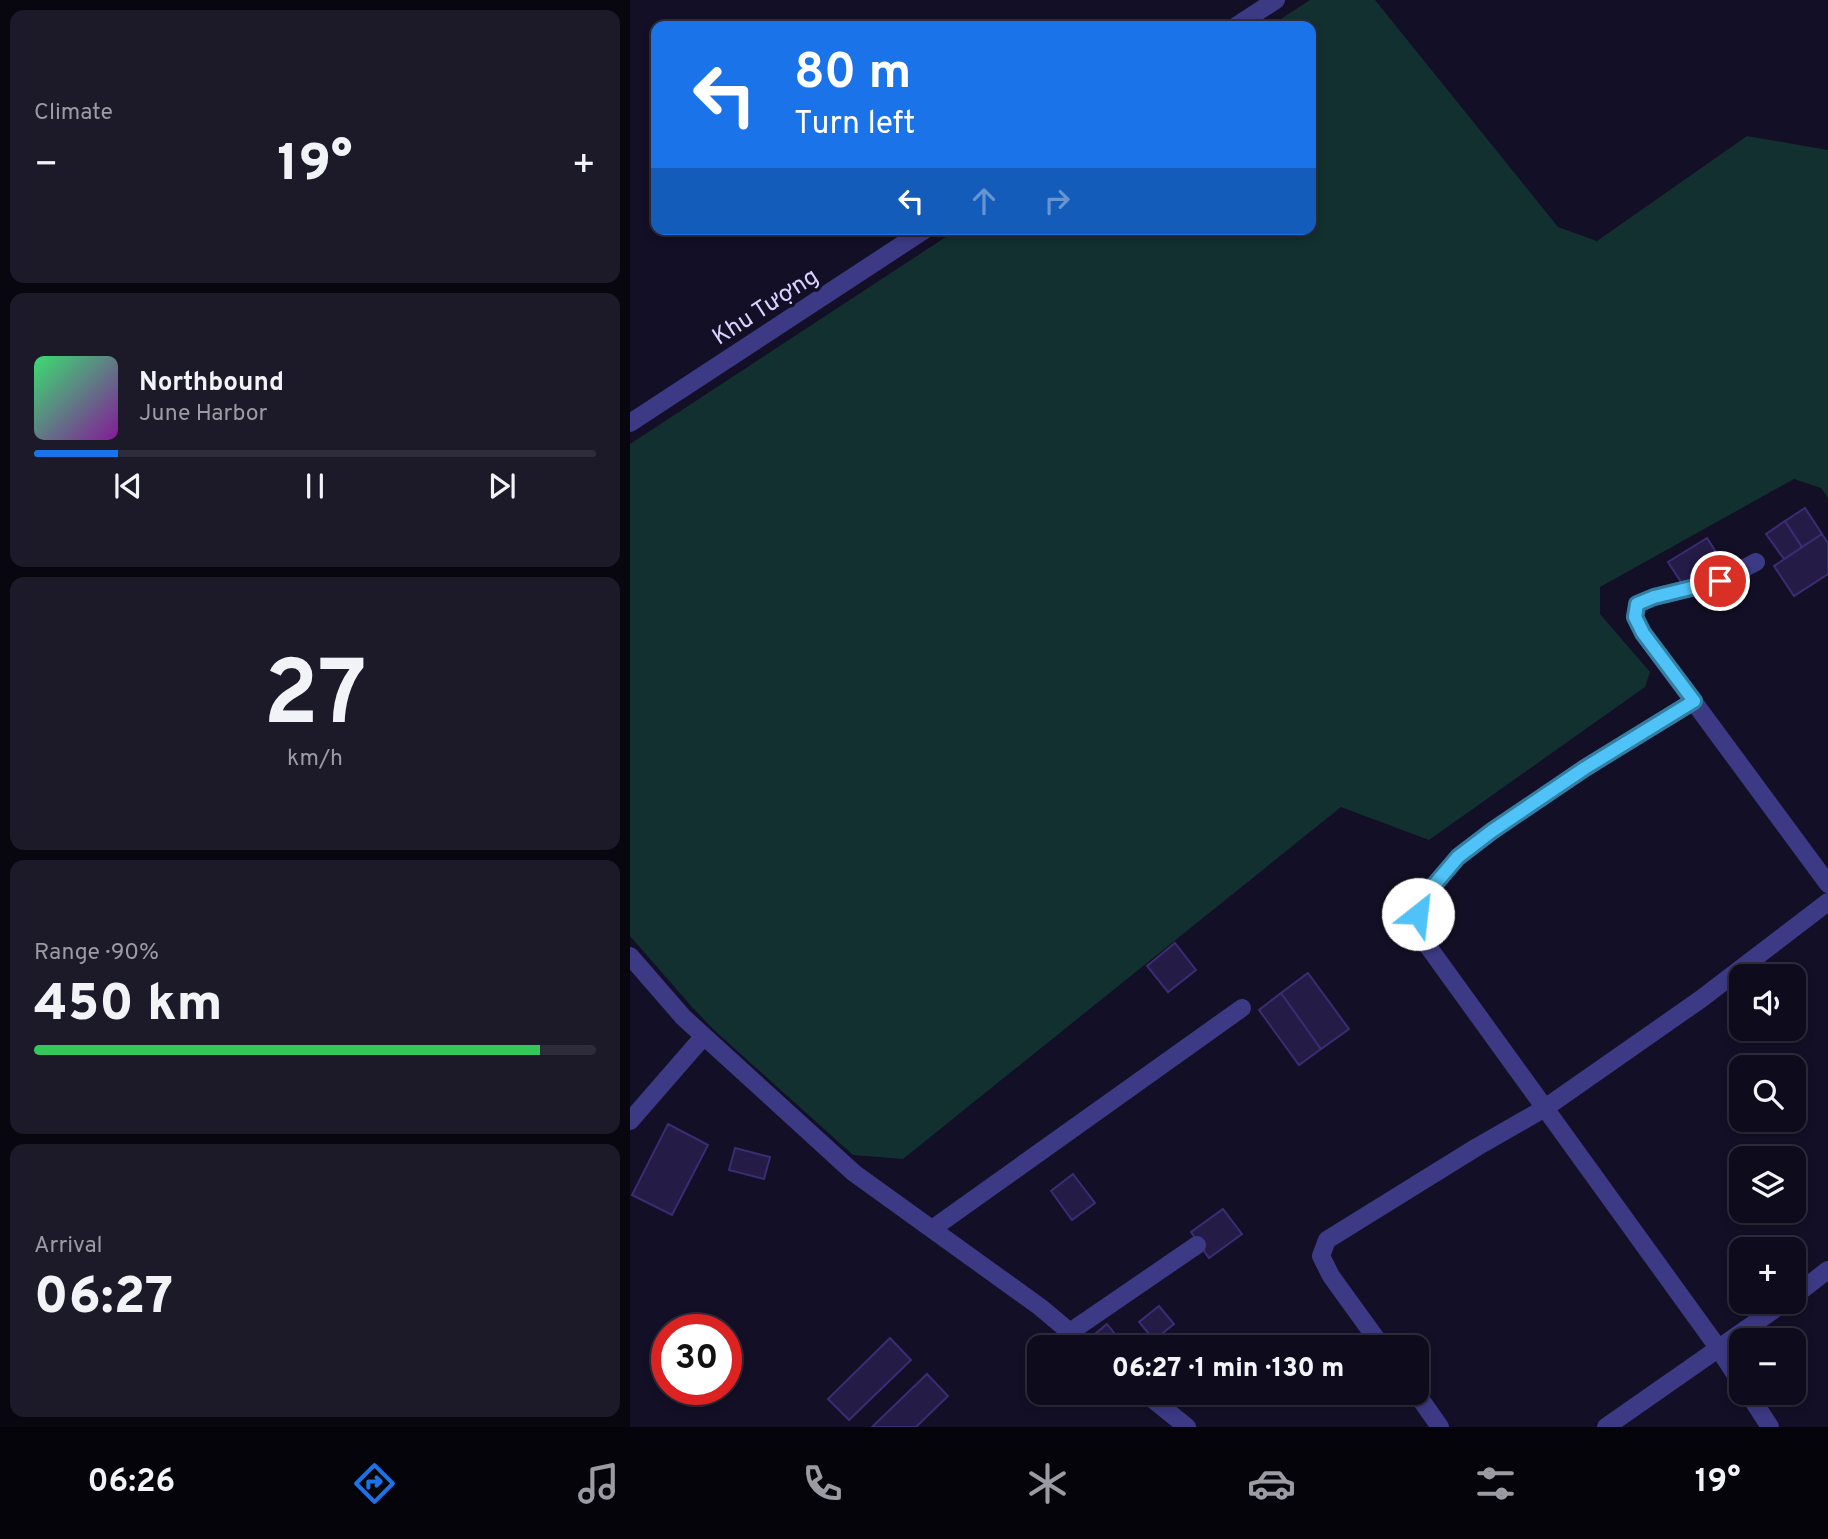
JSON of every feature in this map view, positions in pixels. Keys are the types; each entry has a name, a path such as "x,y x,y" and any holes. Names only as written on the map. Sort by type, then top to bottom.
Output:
{"street":[{"path":"1244,21 1276,0"},
{"name":"Khu Tượng","path":"630,423 917,235"},
{"path":"1756,562 1720,581 1654,597 1637,604 1635,617 1643,633 1828,884"},
{"path":"1694,701 1585,768 1458,857 1429,891 1418,914 1422,939 1729,1364"},
{"path":"1374,1335 1331,1276 1321,1256 1326,1240 1545,1108 1701,999 1828,902"},
{"path":"630,956 683,1017 855,1173 1040,1307 1074,1335"},
{"path":"932,1229 1242,1008"},
{"path":"630,1121 704,1036"},
{"path":"1070,1332 1197,1245"},
{"path":"1806,1287 1828,1270"},
{"path":"1606,1427 1768,1314"},
{"path":"1159,1405 1186,1427"},
{"path":"1424,1405 1440,1427"},
{"path":"1756,1405 1770,1427"}],"green space":[{"path":"1310,0 1375,0 1558,227 1597,241 1747,136 1828,150 1828,498 1821,488 1794,479 1600,587 1600,614 1650,672 1645,687 1429,840 1341,807 903,1159 853,1155 714,1030 630,936 630,444 949,235 1316,235 1316,21 1278,21"}],"building":[{"path":"1805,508 1822,534 1802,547 1785,521"},
{"path":"1785,521 1802,547 1784,559 1766,534"},
{"path":"1822,534 1828,543 1828,574 1794,596 1774,566"},
{"path":"1707,538 1723,563 1685,588 1668,562"},
{"path":"1175,943 1196,970 1168,992 1147,966"},
{"path":"1308,973 1349,1029 1321,1049 1281,993"},
{"path":"1281,993 1321,1049 1299,1065 1259,1010"},
{"path":"668,1124 708,1145 672,1215 632,1195"},
{"path":"735,1148 770,1157 764,1179 729,1170"},
{"path":"1073,1174 1095,1203 1072,1220 1051,1191"},
{"path":"1223,1209 1242,1234 1209,1258 1191,1232"},
{"path":"1159,1306 1174,1324 1160,1335 1150,1335 1139,1322"},
{"path":"1107,1324 1116,1335 1094,1335"},
{"path":"890,1338 911,1360 849,1420 828,1399"},
{"path":"927,1374 948,1396 916,1427 872,1427"}],"route":[{"path":"1418,914 1429,891 1458,857 1585,768 1694,701 1643,633 1635,617 1637,604 1654,597 1720,581"}]}
